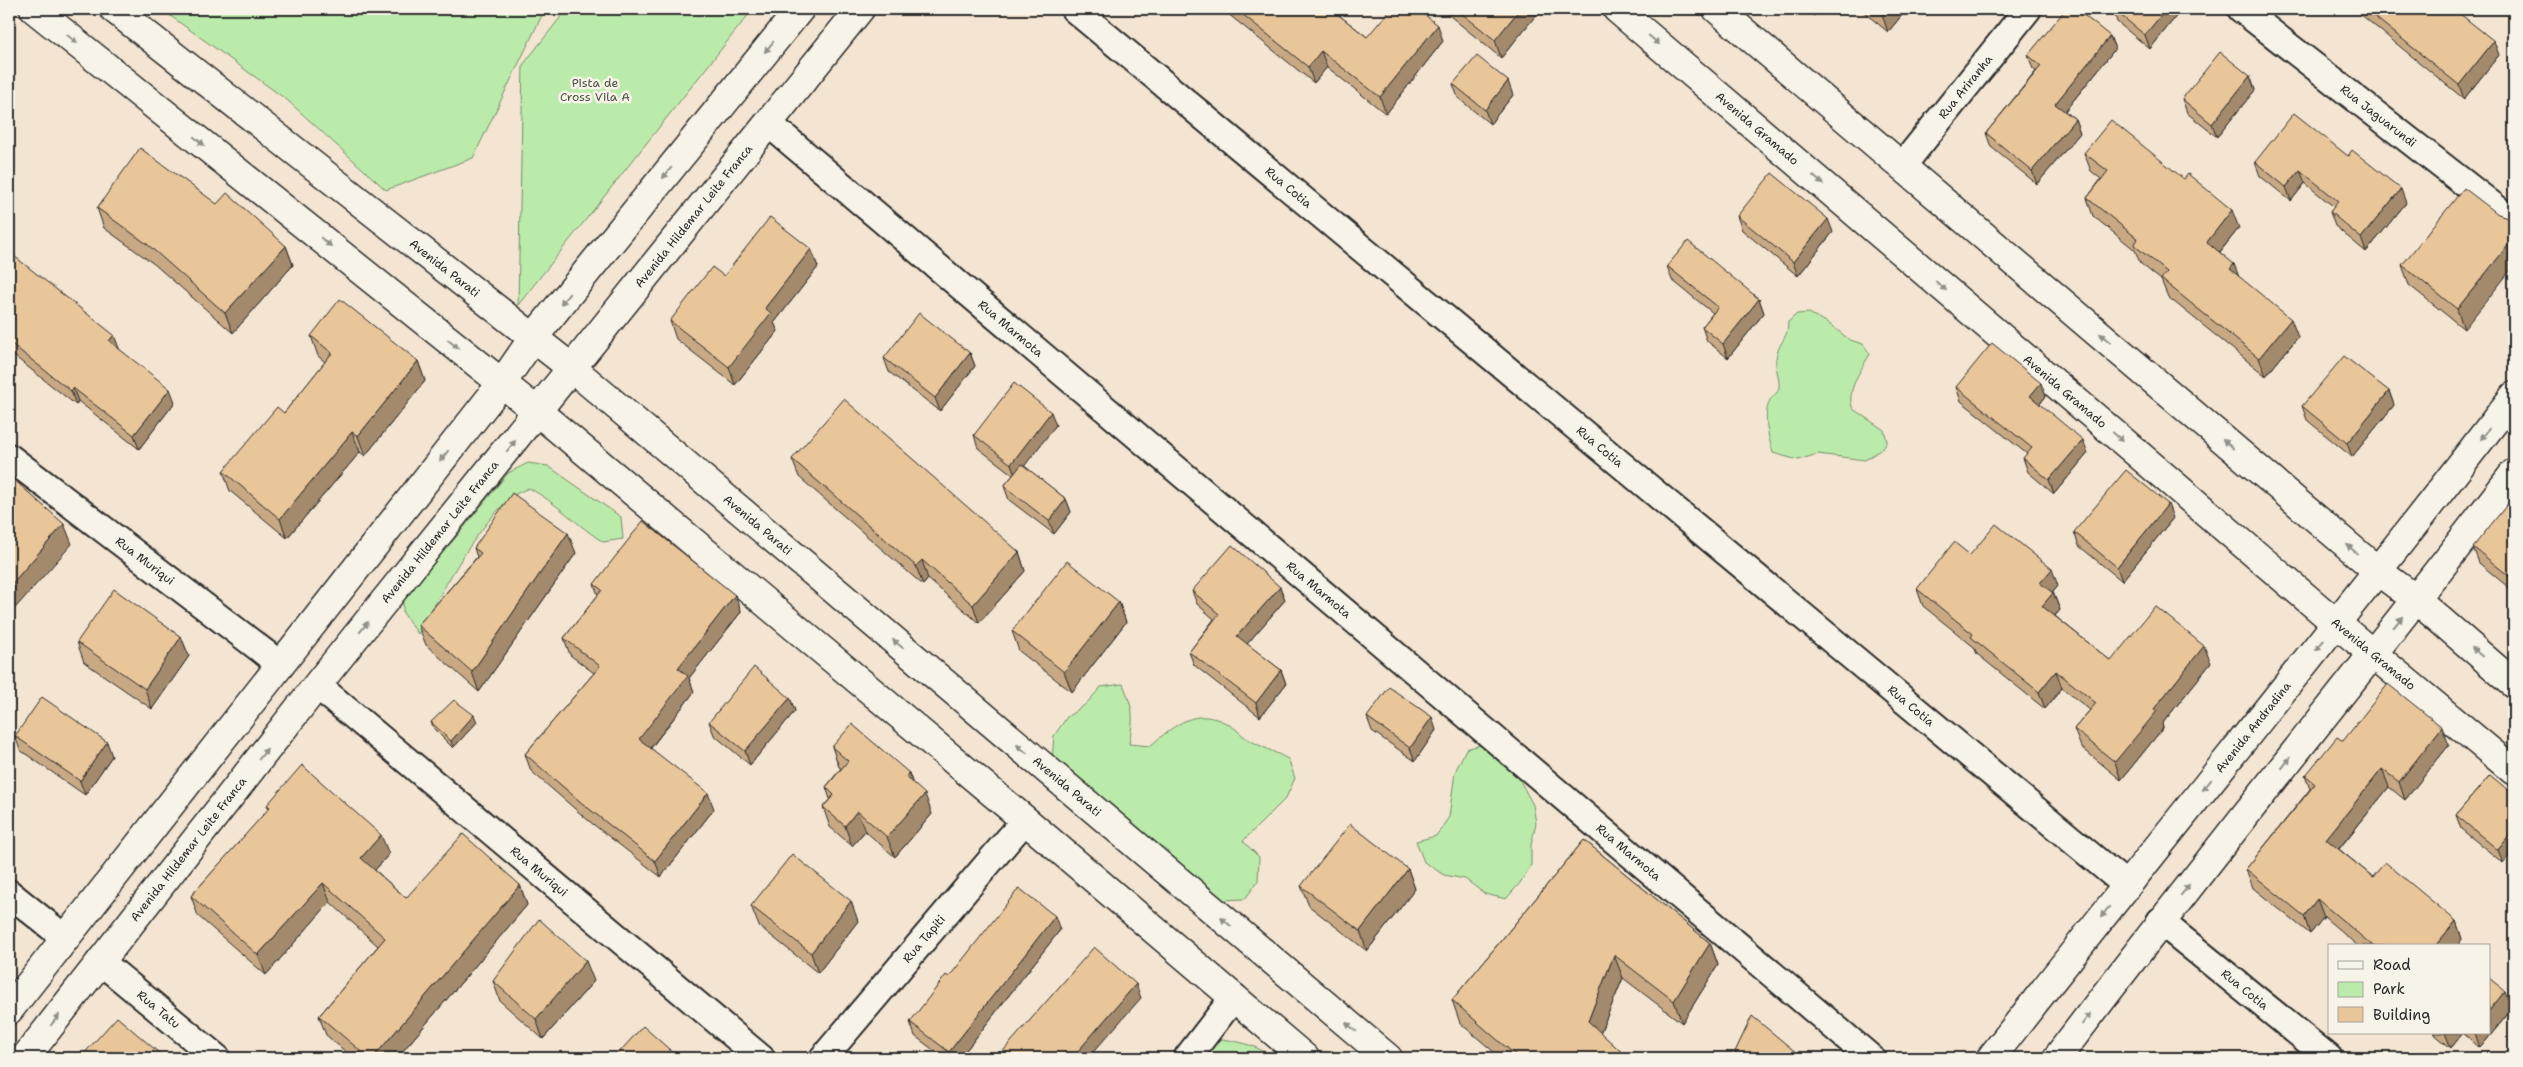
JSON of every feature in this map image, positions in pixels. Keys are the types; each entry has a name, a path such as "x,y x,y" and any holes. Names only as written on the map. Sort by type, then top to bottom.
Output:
{"street":[{"path":"34,9 538,412 1025,820 1304,1058"},
{"name":"Avenida Parati","path":"114,9 572,369 1388,1058"},
{"path":"9,1010 502,383 532,338 800,9"},
{"name":"Avenida Hildemar Leite Franca","path":"25,1058 318,685 860,9"},
{"name":"Rua Cotia","path":"1074,9 2126,885"},
{"name":"Avenida Gramado","path":"1617,9 2337,624 2373,652 2514,772"},
{"path":"1717,9 1903,165 2379,572 2417,600 2514,684"},
{"name":"Rua Ariranha","path":"1903,165 2028,9"},
{"name":"Rua Jaguarundi","path":"2241,9 2514,222"},
{"name":"Rua Marmota","path":"768,123 1871,1058"},
{"name":"Avenida Andradina","path":"1991,1058 2126,885 2379,572 2514,396"},
{"name":"Rua Muriqui","path":"9,457 281,664"},
{"path":"2057,1058 2160,921 2373,652 2417,600 2514,473"},
{"name":"Rua Muriqui","path":"318,685 761,1058"},
{"name":"Rua Tapiti","path":"823,1058 1025,820"},
{"path":"9,893 66,939"},
{"name":"Rua Cotia","path":"2160,921 2329,1058"},
{"name":"Rua Tatu","path":"100,961 217,1058"},
{"path":"1187,1058 1234,997"}],"green space":[{"path":"161,9 545,9 473,158 386,190 287,100"},
{"name":"Pista de Cross Vila A","path":"567,9 753,9 518,305 523,65"},
{"path":"1809,313 1828,323 1850,340 1863,344 1870,354 1852,388 1851,402 1853,409 1884,430 1887,441 1883,448 1865,460 1818,454 1798,460 1773,453 1766,420 1770,400 1779,388 1776,363 1777,354 1786,336 1788,322 1797,314"},
{"path":"528,463 548,466 621,517 623,539 603,542 539,494 529,488 521,491 509,499 482,529 448,581 418,634 403,613 403,591 452,542 508,473"},
{"path":"1123,684 1132,714 1129,744 1150,746 1168,731 1186,720 1205,717 1228,724 1249,740 1288,759 1295,778 1286,798 1243,841 1259,857 1258,881 1245,899 1221,900 1052,760 1054,736 1067,717 1086,704 1101,687"},
{"path":"1484,744 1501,754 1518,777 1533,805 1536,823 1531,845 1531,865 1520,883 1506,899 1485,894 1465,879 1444,875 1424,862 1416,841 1436,836 1449,817 1455,772 1466,749"},
{"path":"1222,1039 1250,1045 1274,1058 1199,1058"}],"building":[{"path":"1236,9 1331,9 1367,37 1391,9 1417,9 1438,25 1380,97 1321,51 1308,67"},
{"path":"1456,9 1520,9 1495,40"},
{"path":"2066,9 2076,9 2110,36 2055,104 2075,119 2032,171 1986,133 2041,66 2028,55"},
{"path":"2113,9 2166,9 2145,35"},
{"path":"2365,9 2454,9 2494,41 2459,85"},
{"path":"2220,52 2250,76 2212,124 2182,99"},
{"path":"1477,56 1508,81 1485,110 1453,84"},
{"path":"2294,113 2348,156 2352,150 2401,189 2361,238 2330,212 2338,201 2300,170 2286,187 2255,162"},
{"path":"2111,120 2184,179 2188,174 2232,210 2207,242 2234,264 2230,269 2291,319 2259,358 2161,279 2167,272 2134,245 2138,239 2087,198 2108,171 2084,153"},
{"path":"140,148 217,204 227,193 286,246 225,313 147,244 97,208"},
{"path":"1772,173 1828,219 1793,262 1737,216"},
{"path":"2464,188 2498,214 2508,217 2514,222 2514,238 2457,309 2402,265"},
{"path":"770,217 811,249 765,308 771,313 729,367 670,321 712,267 724,276"},
{"path":"1688,241 1759,299 1723,344 1702,327 1718,307 1667,266"},
{"path":"9,252 114,335 109,341 170,389 134,435 73,388 71,391 9,342"},
{"path":"340,299 418,361 358,436 352,432 280,519 223,471 277,407 284,413 332,353 311,336"},
{"path":"919,313 970,353 935,398 884,358"},
{"path":"1992,343 2041,383 2030,396 2083,440 2049,480 2023,458 2032,448 1956,387"},
{"path":"2344,356 2389,391 2347,443 2302,406"},
{"path":"1014,383 1051,412 1011,464 974,435"},
{"path":"844,399 1019,552 973,605 922,560 916,566 792,459"},
{"path":"1022,464 1066,499 1049,521 1004,486"},
{"path":"2126,470 2168,504 2117,567 2074,532"},
{"path":"11,477 64,524 9,587 9,479"},
{"path":"512,493 568,533 472,672 418,625 481,553 474,548"},
{"path":"2510,501 2514,504 2514,580 2473,547"},
{"path":"643,521 735,595 678,668 688,676 639,739 708,793 655,861 583,804 525,754 600,666 564,638 602,590 594,584"},
{"path":"1996,524 2052,569 2040,583 2053,593 2042,606 2111,661 2155,606 2204,646 2154,709 2157,711 2115,762 2074,729 2096,703 2056,671 2039,692 1971,637 1973,634 1917,589 1954,542 1970,555"},
{"path":"1232,545 1280,587 1237,636 1281,670 1256,703 1189,652 1219,614 1192,591"},
{"path":"1067,561 1119,602 1064,672 1012,631"},
{"path":"114,589 181,637 145,689 77,642"},
{"path":"754,667 790,698 745,751 709,722"},
{"path":"2388,684 2442,727 2399,782 2382,769 2326,839 2373,877 2385,862 2456,921 2437,944 2371,944 2317,899 2304,916 2246,869 2315,784 2305,776 2337,737 2343,741"},
{"path":"1389,687 1432,717 1410,748 1367,717"},
{"path":"42,697 107,742 80,781 15,736"},
{"path":"454,700 474,715 451,741 431,722"},
{"path":"852,724 909,773 906,777 925,794 887,837 857,811 845,826 823,807 834,795 826,787 848,761 832,747"},
{"path":"302,765 381,835 361,858 406,898 463,834 520,885 373,1058 369,1058 319,1016 385,938 323,883 258,955 191,896 270,807 267,805"},
{"path":"2490,775 2514,795 2514,830 2498,850 2456,815"},
{"path":"1350,824 1408,869 1360,931 1301,886"},
{"path":"1584,840 1710,943 1674,1001 1614,955 1588,1021 1628,1058 1520,1058 1452,1000"},
{"path":"792,854 851,901 811,953 751,906"},
{"path":"1019,888 1055,916 949,1052 910,1022 946,975 949,977"},
{"path":"539,919 586,961 536,1019 493,981"},
{"path":"1094,947 1136,984 1072,1058 997,1058"},
{"path":"2490,979 2505,991 2490,1010"},
{"path":"1752,1016 1803,1058 1732,1058"},
{"path":"117,1017 165,1058 80,1058"},
{"path":"643,1026 679,1058 614,1058"}]}
